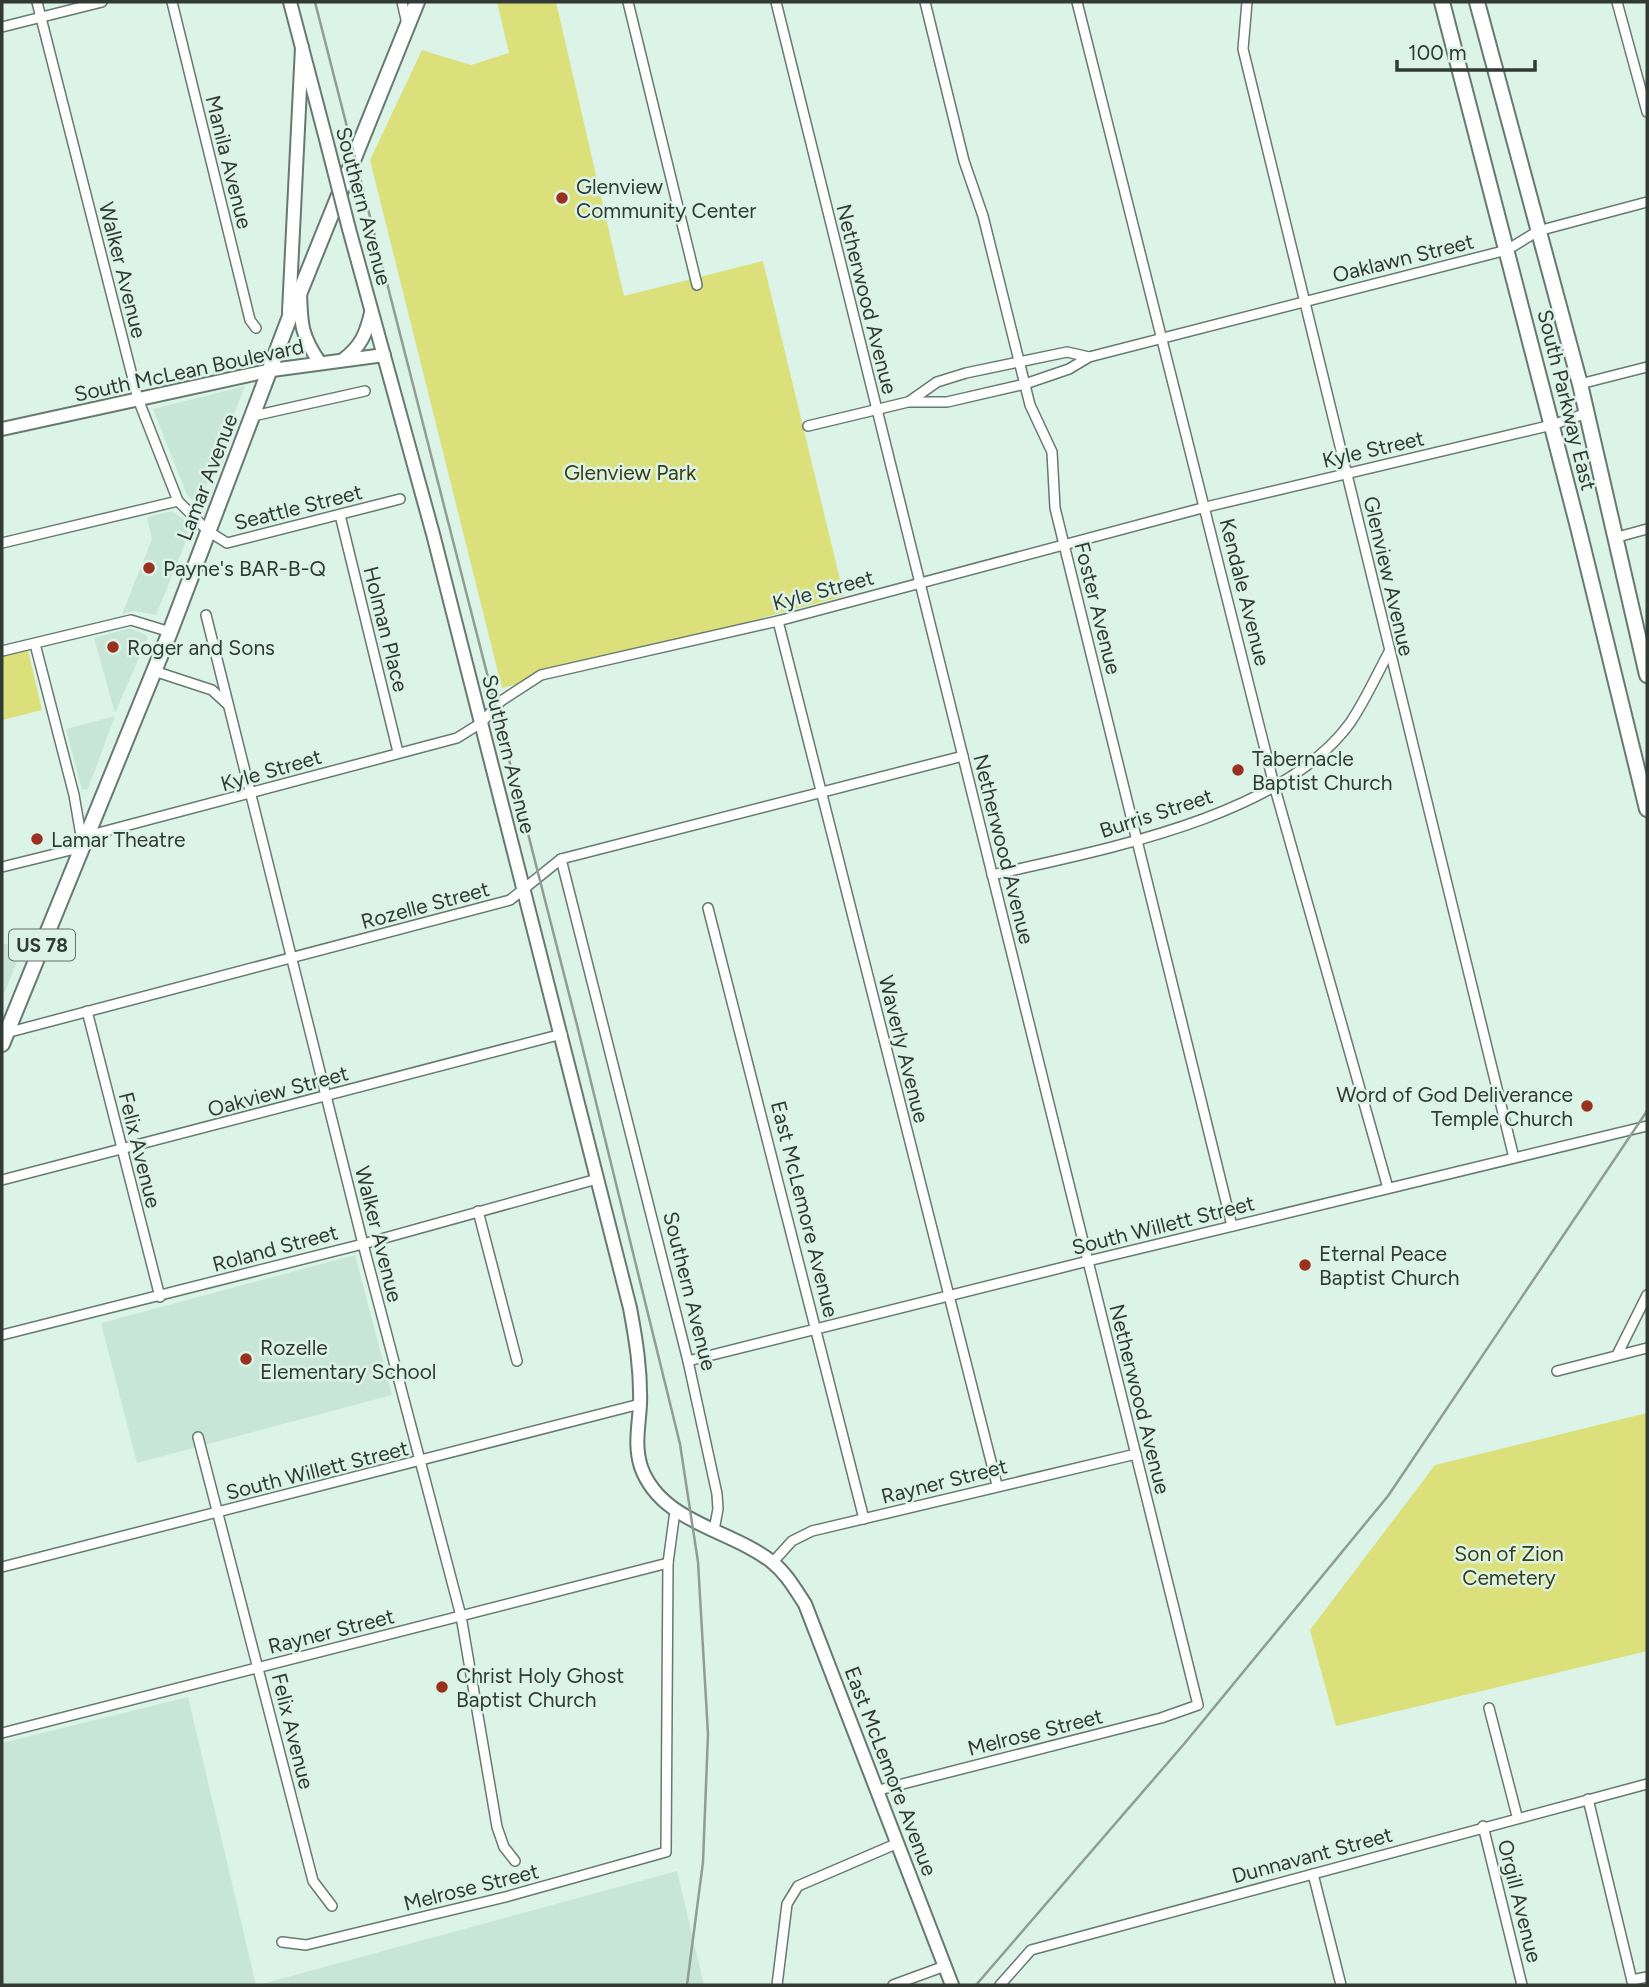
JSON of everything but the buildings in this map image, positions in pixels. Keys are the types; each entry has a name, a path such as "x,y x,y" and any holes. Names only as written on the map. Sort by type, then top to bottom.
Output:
{"main road":[{"name":"Southern Avenue","path":"290,2 433,534 597,1179 639,1354 640,1404 636,1445 642,1468 655,1491 675,1511 714,1530"},
{"name":"Lamar Avenue","path":"4,1038 170,632 272,370 300,290 417,2"},
{"name":"South Parkway East","path":"1442,2 1552,425 1647,809"},
{"name":"South Parkway East","path":"1477,2 1580,384 1647,676"},
{"path":"289,319 302,47"},
{"path":"300,290 301,328 306,343 320,363"},
{"path":"340,361 356,350 366,335 372,309"},
{"name":"South McLean Boulevard","path":"2,429 272,370 384,355"},
{"name":"East McLemore Avenue","path":"714,1530 772,1563 790,1581 805,1604 952,1985"}],"street":[{"name":"Walker Avenue","path":"37,2 138,399 178,501 208,531"},
{"path":"2,27 102,2"},
{"name":"Manila Avenue","path":"172,2 250,320 256,328"},
{"path":"402,2 407,24"},
{"path":"628,2 697,285"},
{"name":"Netherwood Avenue","path":"776,2 1198,1705"},
{"name":"Foster Avenue","path":"925,2 964,161 983,216 1030,405 1052,452 1055,508 1232,1226"},
{"name":"Kendale Avenue","path":"1077,2 1274,785 1388,1188"},
{"name":"Glenview Avenue","path":"1247,2 1243,49 1347,472 1388,652 1514,1157"},
{"path":"1618,2 1647,112"},
{"name":"Oaklawn Street","path":"1089,357 1507,250 1538,231 1647,202"},
{"path":"908,402 947,379 1067,352 1089,357"},
{"path":"808,426 908,402 947,402 1025,384 1069,369 1089,357"},
{"path":"1580,384 1647,367"},
{"path":"253,416 365,391"},
{"name":"Kyle Street","path":"2,867 85,841 457,737 481,723 501,701 541,675 778,621 1206,507 1552,425 1587,413"},
{"name":"Seattle Street","path":"208,531 227,543 400,499"},
{"path":"2,543 178,501"},
{"name":"Holman Place","path":"340,515 398,752"},
{"path":"1614,538 1647,529"},
{"name":"Walker Avenue","path":"206,615 363,1244 461,1616 497,1827 504,1847 515,1861"},
{"path":"2,652 131,620 170,632"},
{"name":"Waverly Avenue","path":"778,621 997,1485"},
{"path":"35,644 85,841"},
{"name":"Burris Street","path":"992,875 1138,841 1205,819 1274,785 1311,762 1349,724 1388,652"},
{"path":"154,671 212,690 228,704"},
{"name":"Rozelle Street","path":"4,1038 87,1012 510,900 561,859 963,756"},
{"name":"Southern Avenue","path":"561,859 688,1361 717,1494 719,1509 714,1530"},
{"name":"East McLemore Avenue","path":"708,908 864,1519"},
{"name":"Felix Avenue","path":"87,1012 160,1297"},
{"name":"Oakview Street","path":"2,1180 562,1034"},
{"name":"South Willett Street","path":"688,1361 1647,1126"},
{"name":"Roland Street","path":"2,1335 363,1244 597,1179"},
{"path":"478,1211 517,1361"},
{"path":"1617,1354 1647,1295"},
{"path":"1558,1371 1647,1348"},
{"name":"South Willett Street","path":"2,1567 640,1404"},
{"name":"Felix Avenue","path":"198,1437 313,1881 332,1906"},
{"name":"Rayner Street","path":"772,1563 792,1541 813,1531 1136,1454"},
{"path":"668,1563 675,1511"},
{"name":"Rayner Street","path":"2,1733 668,1563"},
{"name":"Melrose Street","path":"282,1942 306,1945 509,1896 666,1852 668,1563"},
{"name":"Melrose Street","path":"879,1790 1161,1718 1198,1705"},
{"name":"Orgill Avenue","path":"1489,1708 1517,1816"},
{"name":"Dunnavant Street","path":"1000,1985 1031,1950 1517,1816 1647,1784"},
{"path":"1588,1799 1633,1983 1647,1977"},
{"name":"Orgill Avenue","path":"1483,1826 1522,1985"},
{"path":"777,1985 787,1904 798,1886 898,1843"},
{"path":"1313,1874 1341,1985"},
{"path":"893,1985 945,1966"}],"shaded area":[{"path":"245,386 200,501 195,502 187,495 153,409"},
{"path":"172,511 186,521 188,536 156,615 135,611 122,614 152,539 147,517"},
{"path":"130,628 146,635 147,639 115,713 94,638"},
{"path":"115,716 88,789 82,790 66,729"},
{"path":"26,939 2,999 2,945"},
{"name":"Rozelle Elementary School","path":"355,1255 392,1395 137,1463 101,1323"},
{"path":"188,1697 256,1985 2,1985 2,1743"},
{"path":"677,1871 704,1985 258,1985"}],"green space":[{"name":"Glenview Park","path":"497,2 556,2 624,296 763,261 844,596 502,688 370,160 422,50 471,65 509,53"},
{"path":"28,650 42,710 2,720 2,656"},
{"name":"Son of Zion Cemetery","path":"1647,1413 1647,1651 1336,1726 1310,1630 1435,1465"}],"railway":[{"path":"315,2 577,1025 680,1444 698,1562 708,1734 703,1862 687,1985"},
{"path":"976,1985 1184,1744 1388,1496 1647,1111"}],"place":[{"name":"Glenview Community Center","path":"562,198"},
{"name":"Payne's BAR-B-Q","path":"149,568"},
{"name":"Roger and Sons","path":"113,647"},
{"name":"Tabernacle Baptist Church","path":"1238,770"},
{"name":"Lamar Theatre","path":"37,839"},
{"name":"Word of God Deliverance Temple Church","path":"1587,1106"},
{"name":"Eternal Peace Baptist Church","path":"1305,1265"},
{"name":"Rozelle Elementary School","path":"246,1359"},
{"name":"Christ Holy Ghost Baptist Church","path":"442,1687"}]}
